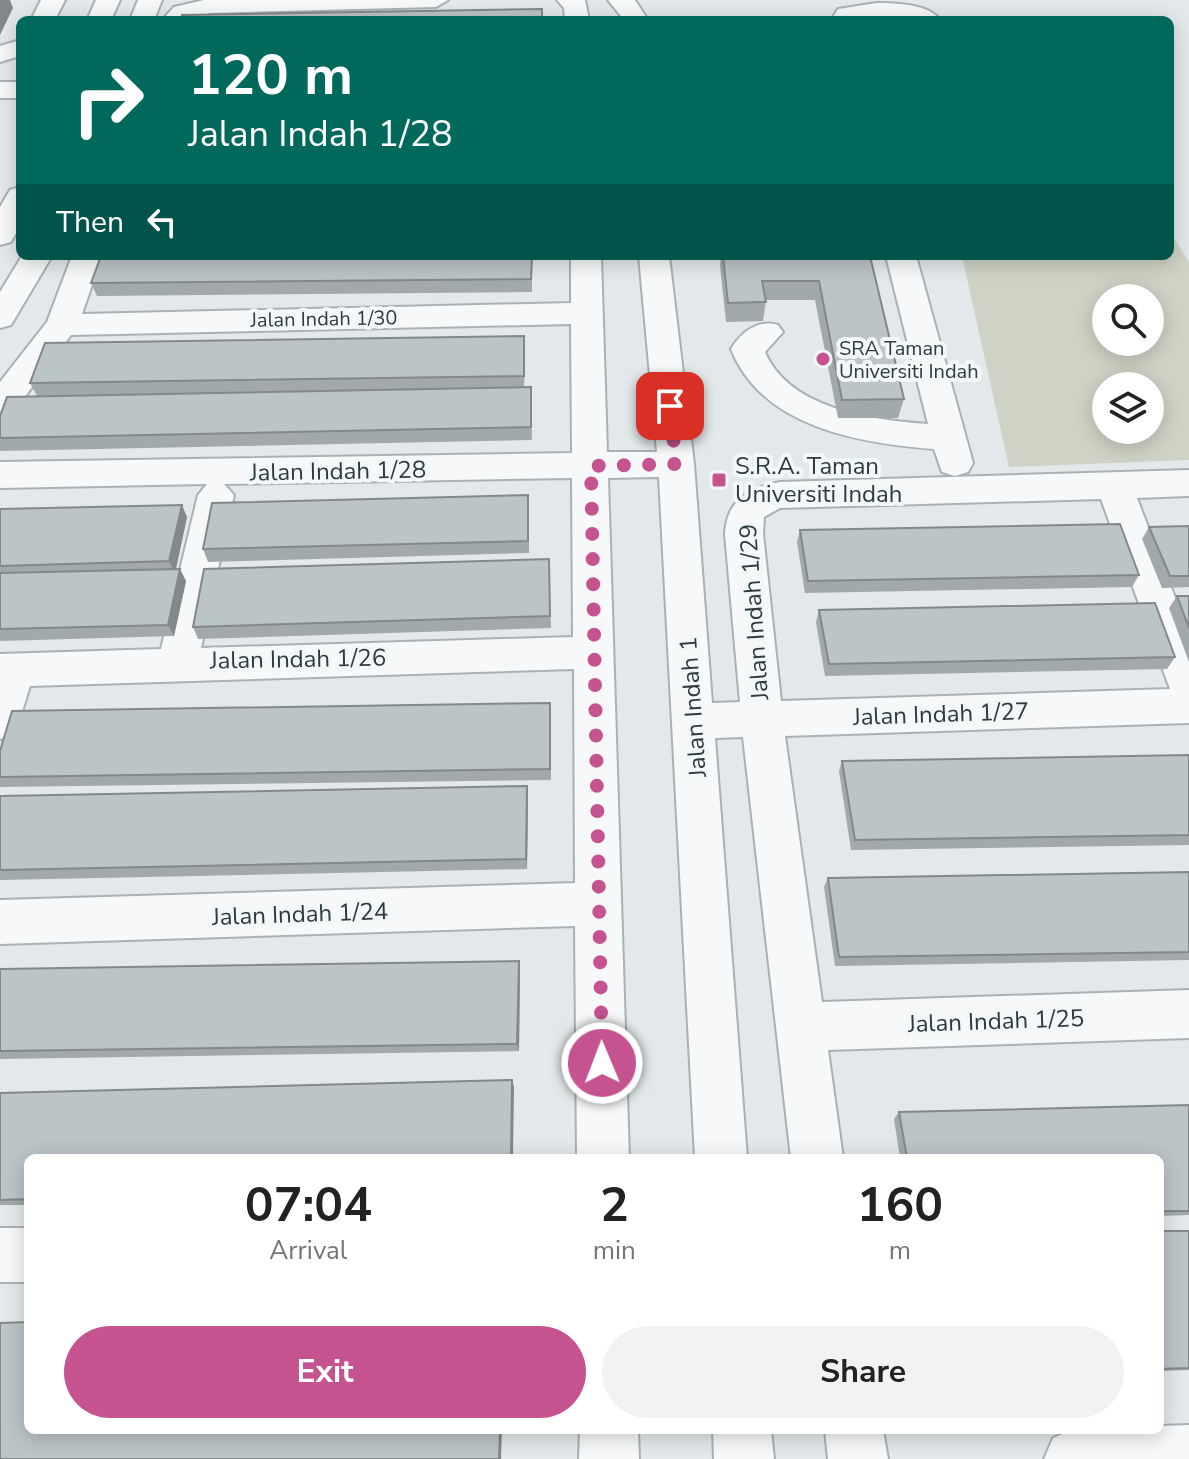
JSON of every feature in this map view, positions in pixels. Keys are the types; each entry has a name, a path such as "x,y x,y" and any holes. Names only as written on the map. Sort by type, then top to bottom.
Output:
{"street":[{"path":"178,16 183,12 210,6 436,0"},
{"path":"620,0 635,16"},
{"path":"846,16 881,10 919,16"},
{"path":"0,236 16,204"},
{"path":"0,318 35,260"},
{"path":"0,406 62,325 86,260"},
{"path":"586,260 603,1154"},
{"name":"Jalan Indah 1","path":"654,260 676,464 721,1154"},
{"path":"902,260 946,438 965,490"},
{"name":"Jalan Indah 1/30","path":"62,325 586,313"},
{"path":"767,332 747,349 750,363 763,382 785,396 829,418 852,425 946,438"},
{"name":"Jalan Indah 1/28","path":"0,475 220,474 676,464"},
{"path":"178,661 220,474"},
{"name":"Jalan Indah 1/29","path":"817,1154 762,719 744,534 748,508 760,498 780,495 1189,483"},
{"path":"1114,485 1189,687"},
{"name":"Jalan Indah 1/26","path":"7,669 178,661 595,652"},
{"path":"0,722 7,669"},
{"name":"Jalan Indah 1/27","path":"694,721 1189,706"},
{"name":"Jalan Indah 1/24","path":"0,922 600,904"},
{"name":"Jalan Indah 1/25","path":"803,1027 1189,1014"},
{"path":"0,1255 24,1255"},
{"path":"609,1434 609,1459"},
{"path":"742,1434 744,1459"},
{"path":"855,1434 858,1459"},
{"path":"1074,1459 1189,1455"}],"shaded area":[{"path":"1174,238 1189,262 1189,460 1009,467 963,260 1174,260"}],"building":[{"path":"542,9 542,16 182,15"},
{"path":"100,260 532,260 531,279 91,283"},
{"path":"723,260 871,260 904,399 842,400 819,281 762,281 766,302 728,303"},
{"path":"524,336 524,376 30,383 45,343"},
{"path":"531,387 531,427 0,438 0,416 7,397"},
{"path":"528,495 528,541 203,549 212,503"},
{"path":"182,505 169,561 0,566 0,509"},
{"path":"1120,524 1139,575 808,581 800,530"},
{"path":"1189,526 1189,576 1170,576 1149,527"},
{"path":"549,559 550,616 193,627 204,569"},
{"path":"180,569 168,625 0,629 0,573"},
{"path":"1177,596 1189,596 1189,628"},
{"path":"1155,603 1175,657 829,664 819,610"},
{"path":"550,703 550,769 0,777 0,751 12,711"},
{"path":"1189,755 1189,835 855,840 842,761"},
{"path":"527,786 526,859 0,870 0,796"},
{"path":"1189,872 1189,952 839,957 828,878"},
{"path":"519,961 517,1044 0,1051 0,969"},
{"path":"512,1080 511,1154 24,1154 24,1199 0,1200 0,1093"},
{"path":"1189,1105 1189,1211 1164,1211 1164,1154 906,1154 899,1112"},
{"path":"1164,1231 1189,1231 1189,1368 1164,1369"},
{"path":"24,1322 24,1434 500,1434 499,1459 0,1459 0,1323"}],"place":[{"name":"SRA Taman Universiti Indah","path":"823,359"},
{"name":"S.R.A. Taman Universiti Indah","path":"719,480"}],"route":[{"path":"602,1063 591,466 676,464 670,406"}]}
